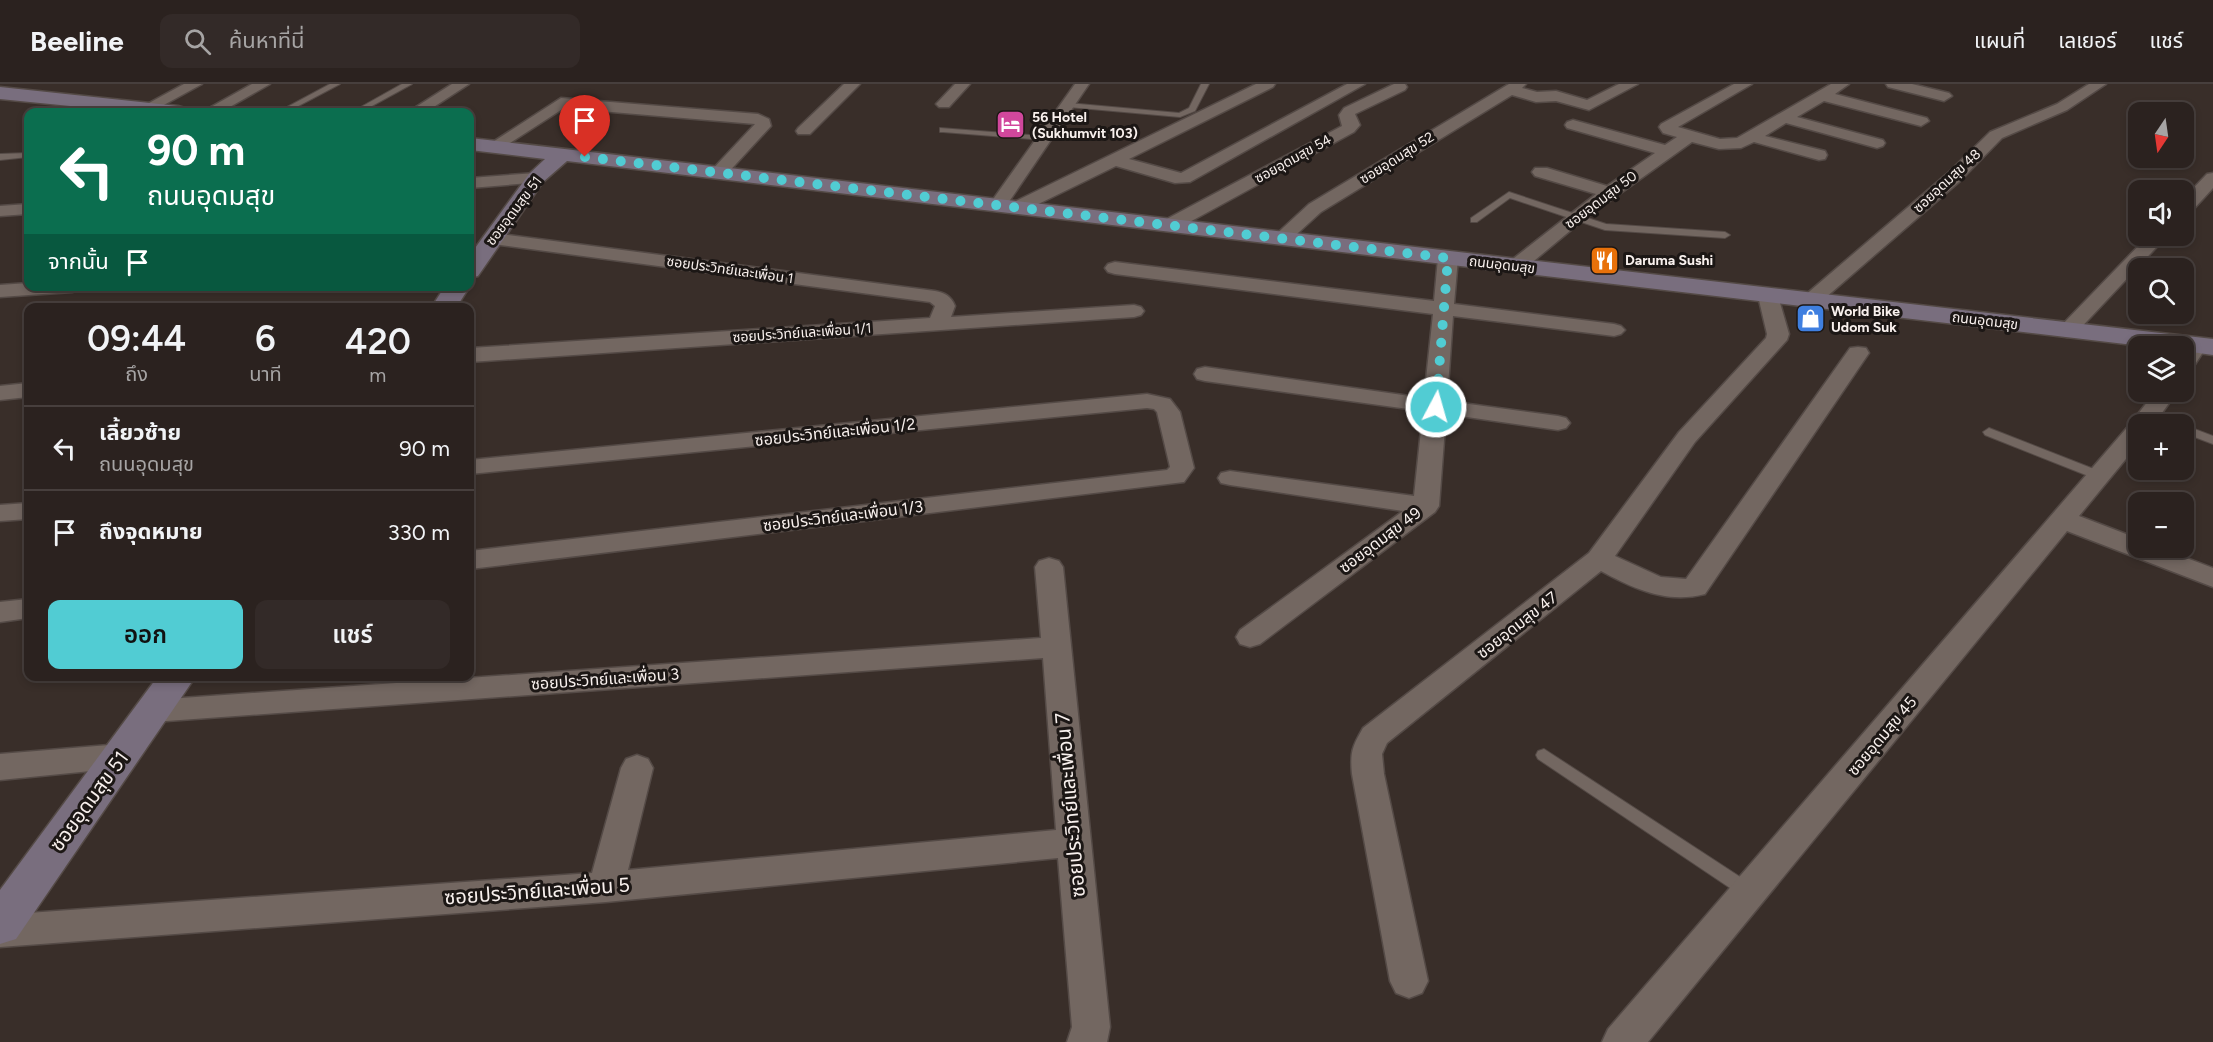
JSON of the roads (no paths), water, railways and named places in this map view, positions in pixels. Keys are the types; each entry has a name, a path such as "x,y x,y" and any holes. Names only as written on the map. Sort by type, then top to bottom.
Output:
{"main road":[{"path":"0,93 121,108"},
{"name":"ถนนอุดมสุข","path":"474,145 2067,331 2198,352"},
{"name":"ซอยอุดมสุข 51","path":"474,262 536,178 562,154"},
{"name":"ซอยอุดมสุข 51","path":"0,925 174,681"}],"street":[{"path":"141,108 195,84"},
{"path":"218,108 263,84"},
{"path":"423,108 462,84"},
{"path":"804,131 853,84"},
{"path":"944,104 963,84"},
{"path":"1008,206 1043,138 1082,84"},
{"path":"1008,206 1115,160 1268,84"},
{"path":"1115,160 1175,178 1184,178 1358,84"},
{"path":"1514,86 1536,97 1556,96 1589,105 1631,84"},
{"path":"1744,84 1667,127 1688,138 1731,145 1752,137 1842,84"},
{"path":"1893,84 1944,96"},
{"name":"ซอยอุดมสุข 48","path":"1810,301 1954,177 1996,135 2062,107 2099,84"},
{"name":"ซอยอุดมสุข 52","path":"1280,239 1315,208 1514,86"},
{"name":"ซอยอุดมสุข 54","path":"1168,226 1348,129 1352,125 1347,115 1348,111 1400,87"},
{"path":"493,147 579,90"},
{"path":"1823,96 1922,121"},
{"path":"561,103 758,119 763,122 763,126 718,172"},
{"path":"1785,118 1877,143"},
{"path":"1573,125 1667,151"},
{"path":"1752,137 1819,155"},
{"name":"ซอยอุดมสุข 50","path":"1516,266 1577,216 1688,138"},
{"path":"1540,172 1610,193"},
{"path":"474,183 536,178"},
{"path":"2194,198 2213,178"},
{"path":"0,211 24,209"},
{"name":"ซอยประวิทย์และเพื่อน 1","path":"492,239 935,297 943,301 945,306 938,324"},
{"path":"2067,331 2148,246"},
{"name":"ซอยอุดมสุข 49","path":"1250,637 1426,506 1448,258"},
{"path":"1115,268 1614,330"},
{"path":"0,291 24,289"},
{"name":"ซอยอุดมสุข 47","path":"1409,981 1366,754 1374,736 1599,559 1687,437 1776,340 1778,334 1768,296"},
{"name":"ซอยประวิทย์และเพื่อน 1/1","path":"474,355 1134,311"},
{"path":"1599,559 1659,588 1679,591 1695,587 1858,352"},
{"path":"1205,374 1558,423"},
{"path":"0,393 24,390"},
{"name":"ซอยประวิทย์และเพื่อน 1/2","path":"474,467 1147,401 1162,404 1168,412 1175,439"},
{"name":"ซอยประวิทย์และเพื่อน 1/3","path":"474,560 1175,477 1182,468 1175,439"},
{"name":"ซอยอุดมสุข 45","path":"1622,1042 1750,893 2128,441"},
{"path":"1230,478 1426,506"},
{"path":"0,513 24,511"},
{"path":"2064,520 2213,578"},
{"name":"ซอยประวิทย์และเพื่อน 7","path":"1049,567 1091,1027 1087,1042"},
{"path":"0,612 24,609"},
{"name":"ซอยประวิทย์และเพื่อน 3","path":"153,711 1056,646"},
{"path":"0,767 121,756"},
{"path":"606,887 637,768"},
{"name":"ซอยประวิทย์และเพื่อน 5","path":"0,931 606,887 1074,842"}],"lane":[{"path":"290,108 336,84"},
{"path":"364,108 408,84"},
{"path":"1068,105 1180,116 1192,109 1205,84"},
{"path":"943,130 1043,138"},
{"path":"0,157 24,155"},
{"path":"1474,220 1509,195 1605,227 1725,235"},
{"path":"1989,432 2100,476"},
{"path":"2194,433 2213,440"},
{"path":"1544,755 1750,893"}],"place":[{"name":"56 Hotel (Sukhumvit 103)","path":"1011,125"},
{"name":"Daruma Sushi","path":"1604,260"},
{"name":"World Bike Udom Suk","path":"1810,319"}]}
